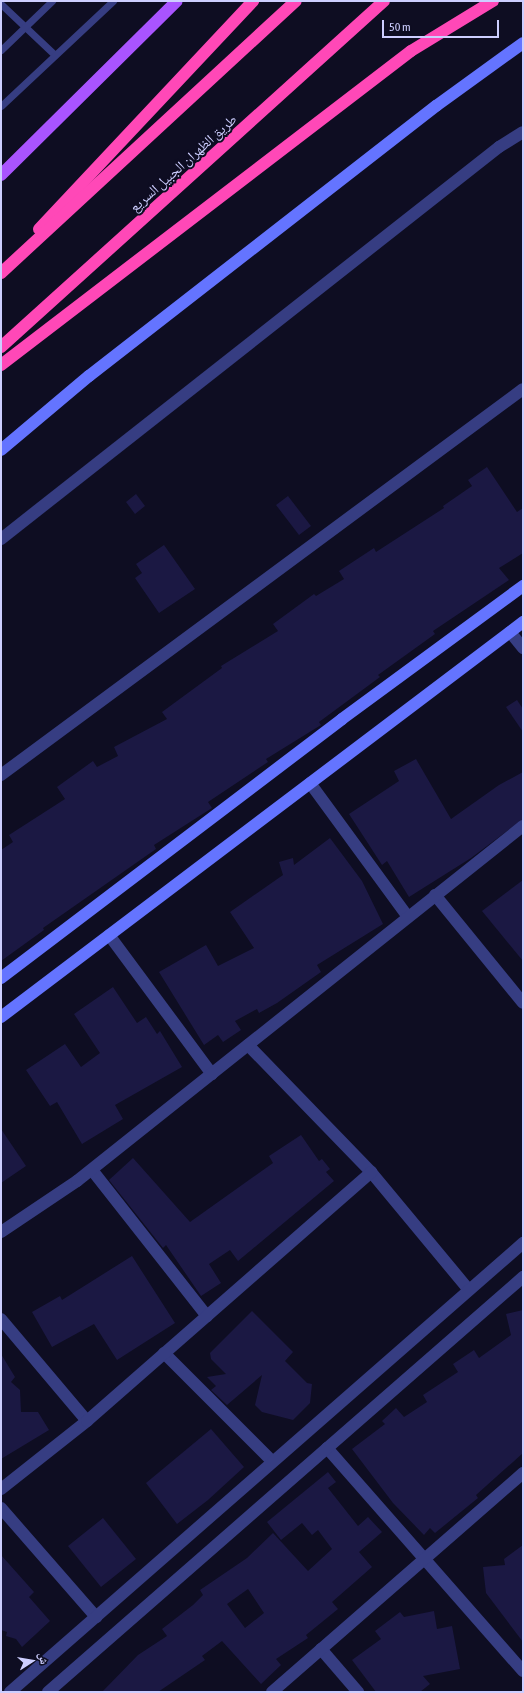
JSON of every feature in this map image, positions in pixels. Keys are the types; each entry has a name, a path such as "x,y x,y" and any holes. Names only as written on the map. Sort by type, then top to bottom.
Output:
{"highway":[{"path":"1,269 253,1"},
{"path":"1,274 296,1"},
{"name":"طريق الظهران الجبيل السريع","path":"1,347 384,1"},
{"path":"1,365 411,51 493,1"}],"main road":[{"path":"1,175 177,1"}],"street":[{"path":"1,450 89,376 436,106 523,44"},
{"path":"1,539 499,147 523,132"},
{"path":"1,776 523,388"},
{"path":"1,978 342,719 523,586"},
{"path":"1,1018 523,622"},
{"path":"510,632 523,648"},
{"path":"310,783 408,917"},
{"path":"1,1232 92,1170 523,826"},
{"path":"435,895 523,1003"},
{"path":"109,935 212,1074"},
{"path":"248,1045 371,1172 469,1290"},
{"path":"92,1170 207,1316"},
{"path":"1,1489 87,1421 371,1172"},
{"path":"10,1692 523,1242"},
{"path":"48,1692 523,1277"},
{"path":"1,1319 87,1421"},
{"path":"164,1353 272,1461"},
{"path":"327,1448 424,1560 523,1670"},
{"path":"272,1692 523,1473"},
{"path":"1,1508 96,1617"},
{"path":"321,1649 358,1692"}],"lane":[{"path":"1,50 52,1"},
{"path":"1,106 113,1"},
{"path":"1,4 55,55"}],"building":[{"path":"487,467 517,512 523,508 523,553 499,568 509,580 433,631 435,634 378,675 380,677 319,722 321,725 266,759 268,762 208,802 212,808 154,845 156,849 43,928 44,930 1,961 1,850 13,842 9,835 65,799 57,787 93,761 97,767 118,756 114,747 167,719 162,712 222,668 221,666 278,631 273,624 314,594 316,596 344,579 339,571 374,548 376,552 444,508 443,506 472,486 468,480"},
{"path":"136,494 145,506 135,514 126,502"},
{"path":"288,496 311,526 299,535 276,505"},
{"path":"164,545 195,589 159,613 135,578 142,573 136,564"},
{"path":"517,700 523,709 523,732 506,707"},
{"path":"416,759 451,819 499,785 523,772 523,819 471,858 409,897 387,861 382,865 349,814 399,781 394,771"},
{"path":"330,838 362,881 383,924 317,965 321,972 277,1003 259,1013 257,1009 235,1021 241,1030 223,1042 218,1035 204,1045 159,972 206,945 218,966 254,948 230,912 283,875 279,862 293,858 294,865"},
{"path":"523,880 523,961 482,911"},
{"path":"113,987 137,1023 146,1017 157,1034 160,1031 182,1067 115,1105 123,1119 82,1144 57,1102 50,1106 26,1070 65,1044 81,1067 100,1053 74,1014"},
{"path":"1,1129 26,1166 1,1183"},
{"path":"301,1135 319,1161 322,1159 330,1169 326,1172 334,1181 238,1261 230,1250 209,1264 221,1283 201,1296 166,1245 163,1248 109,1180 133,1158 190,1222 273,1163 269,1156"},
{"path":"132,1256 175,1323 117,1360 94,1324 52,1347 32,1312 60,1296 62,1300"},
{"path":"523,1310 523,1453 476,1495 478,1498 435,1533 430,1528 424,1535 393,1503 352,1449 385,1424 382,1421 396,1408 404,1417 427,1402 423,1395 458,1372 453,1364 474,1350 479,1358 511,1335 506,1314"},
{"path":"252,1311 293,1352 285,1361 307,1383 312,1384 310,1403 293,1420 262,1412 255,1405 262,1375 227,1405 211,1390 216,1386 207,1377 226,1374 211,1359 210,1353"},
{"path":"1,1354 15,1377 11,1382 20,1390 21,1412 38,1412 49,1430 1,1459"},
{"path":"211,1429 244,1467 208,1500 177,1524 146,1483"},
{"path":"328,1472 336,1482 328,1488 358,1526 368,1517 382,1532 359,1552 372,1567 332,1602 338,1609 306,1635 308,1638 276,1659 281,1665 261,1684 222,1641 202,1656 205,1660 158,1692 102,1692 138,1655 167,1636 162,1629 193,1605 203,1595 200,1590 247,1558 273,1533 308,1571 332,1549 318,1530 312,1535 302,1523 281,1540 267,1522","holes":["248,1589 264,1613 245,1628 227,1604"]},
{"path":"103,1518 136,1559 101,1587 68,1546"},
{"path":"523,1545 523,1642 486,1593 483,1567 505,1565 504,1559"},
{"path":"1,1555 34,1592 29,1597 50,1621 22,1647 16,1639 6,1636 7,1632 1,1630"},
{"path":"434,1611 437,1629 452,1626 460,1669 423,1676 430,1684 420,1692 376,1692 352,1660 381,1639 375,1631 400,1612 404,1617"}]}
